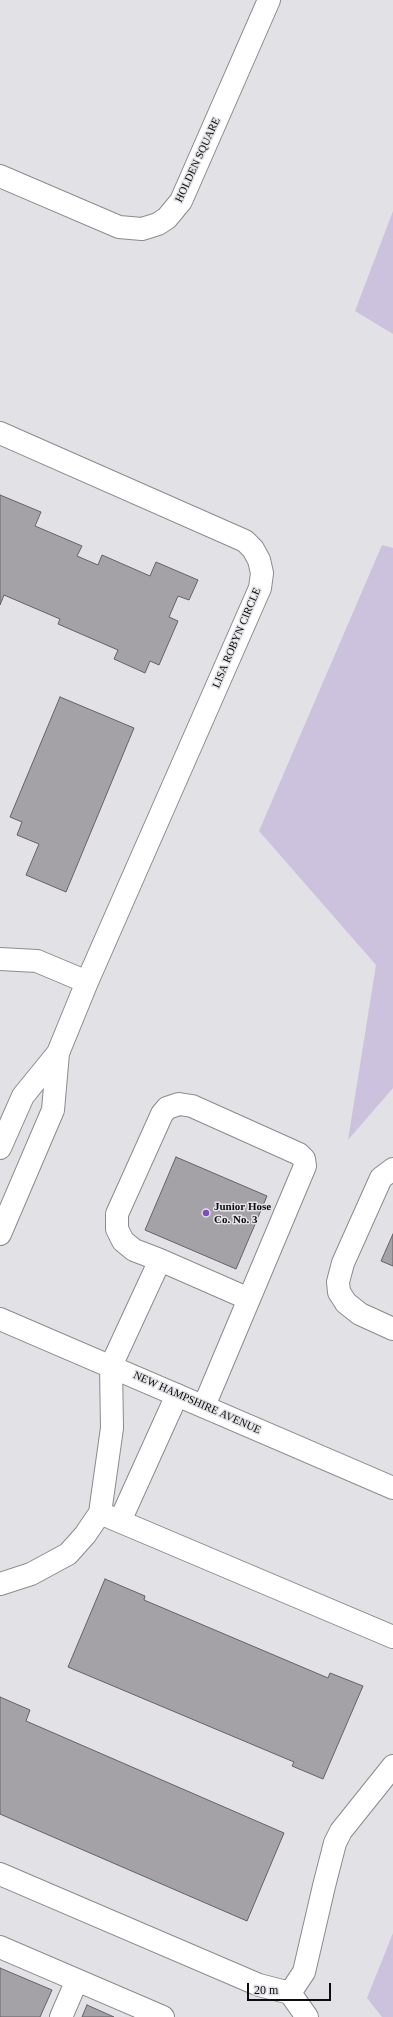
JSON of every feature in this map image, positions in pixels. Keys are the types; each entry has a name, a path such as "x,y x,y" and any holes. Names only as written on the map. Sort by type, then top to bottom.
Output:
{"street":[{"name":"HOLDEN SQUARE","path":"0,176 119,227 142,229 158,224 174,210 183,197 269,0"},
{"name":"LISA ROBYN CIRCLE","path":"0,434 245,541 253,549 259,560 262,573 260,588 87,982 58,1053 23,1096 0,1148"},
{"path":"0,959 37,961 87,982"},
{"name":"LISA ROBYN CIRCLE","path":"0,1234 53,1110 58,1053"},
{"path":"204,1406 250,1299 305,1166 304,1159 298,1154 185,1104 172,1106 162,1114 117,1214 117,1229 123,1241 134,1250 250,1299"},
{"path":"393,1169 381,1178 343,1263 338,1282 339,1292 346,1303 360,1314 393,1329"},
{"path":"0,1584 31,1574 68,1554 85,1535 100,1513 112,1428 111,1366 160,1260"},
{"name":"NEW HAMPSHIRE AVENUE","path":"0,1319 393,1488"},
{"path":"120,1521 177,1395"},
{"path":"100,1513 393,1637"},
{"path":"290,1993 304,1972 335,1844 341,1831 393,1766"},
{"path":"0,1874 259,1985 290,1993 308,2017"},
{"path":"0,1947 163,2017"},
{"path":"61,2017 77,1980"}],"shaded area":[{"path":"393,211 393,334 355,311"},
{"path":"382,545 393,548 393,1088 348,1140 376,965 259,831"},
{"path":"393,1933 393,2017 382,2017 367,1998"}],"building":[{"path":"0,495 41,512 35,526 82,546 77,556 98,565 102,555 150,576 156,562 198,580 189,600 178,596 169,617 178,621 159,665 150,661 145,673 114,659 118,650 58,624 60,619 4,595 0,605"},
{"path":"60,697 134,728 66,892 26,875 39,844 17,835 22,822 10,817"},
{"name":"Junior Hose Co. No. 3","path":"176,1157 267,1196 236,1269 145,1230"},
{"path":"393,1234 393,1266 381,1261"},
{"path":"105,1579 145,1596 144,1600 328,1678 330,1673 363,1686 323,1779 292,1766 294,1762 68,1667"},
{"path":"0,1697 30,1710 26,1721 284,1833 247,1921 0,1814"},
{"path":"0,1968 52,1990 40,2017 0,2017"},
{"path":"87,2005 114,2017 82,2017"}],"place":[{"name":"Junior Hose Co. No. 3","path":"206,1213"}]}
